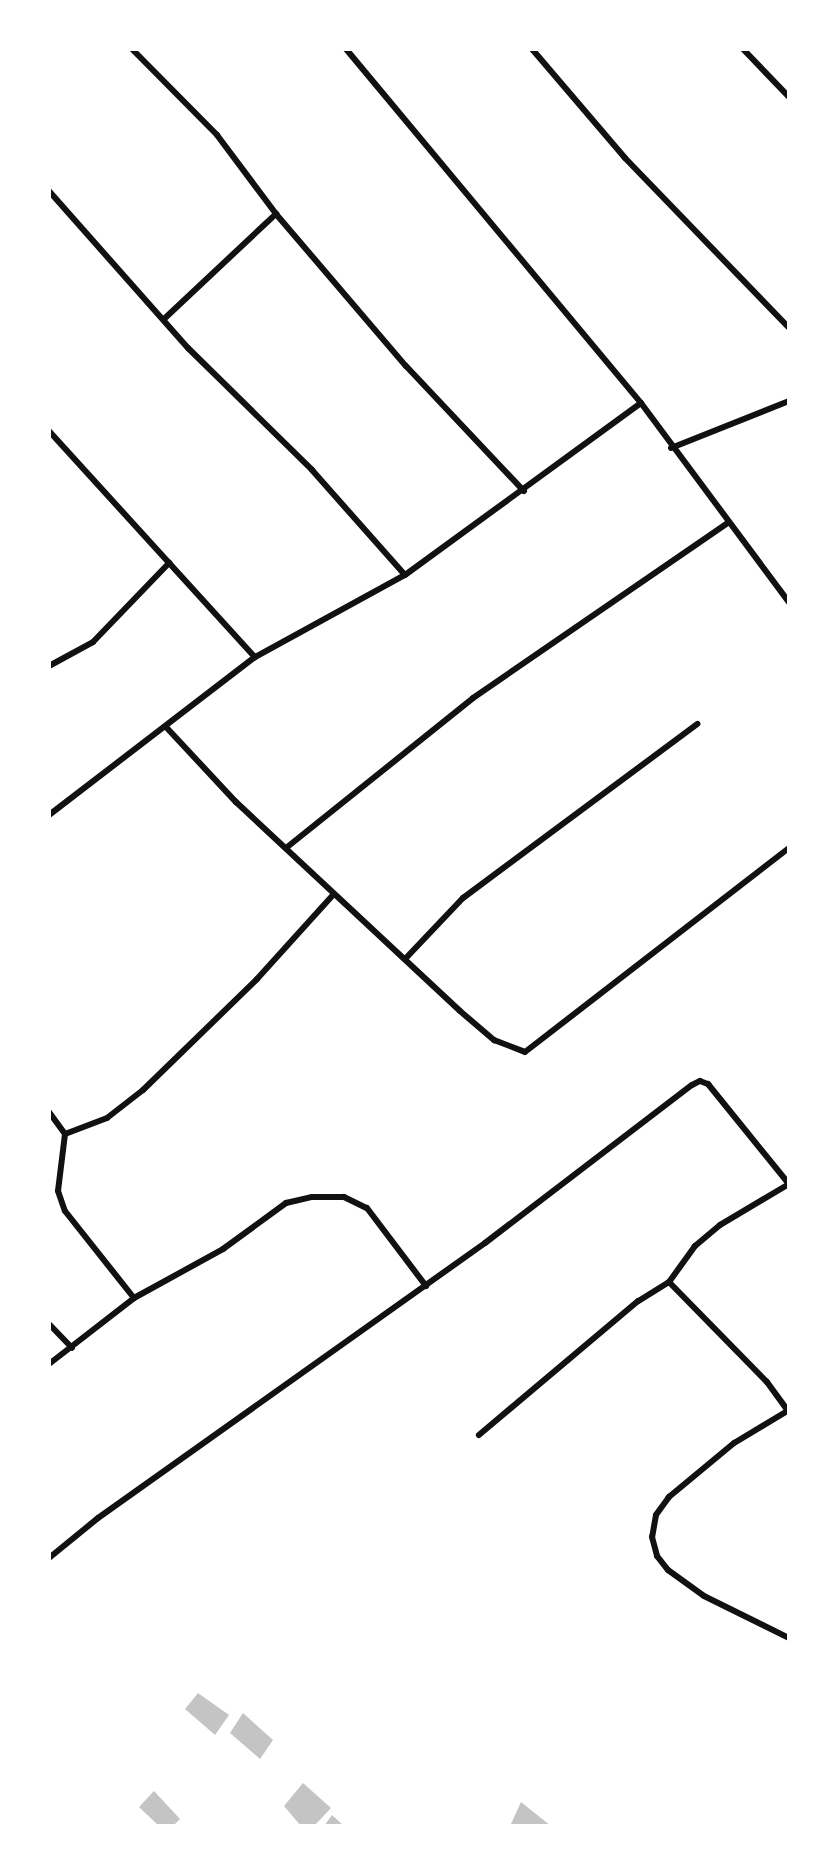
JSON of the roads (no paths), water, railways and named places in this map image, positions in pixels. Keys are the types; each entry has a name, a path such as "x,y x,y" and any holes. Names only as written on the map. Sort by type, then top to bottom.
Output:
{"street":[{"path":"132,49 217,135 275,214 406,366 524,491"},
{"path":"346,49 641,403 671,448 789,603"},
{"path":"531,49 625,158 789,328"},
{"path":"743,49 789,97"},
{"path":"49,191 188,348 312,470 405,575"},
{"path":"164,319 275,214"},
{"path":"671,448 789,401"},
{"path":"49,815 255,657 405,575 524,491 641,403"},
{"path":"49,431 255,657"},
{"path":"286,848 473,698 729,523"},
{"path":"49,666 93,642 169,563"},
{"path":"405,958 463,898 698,724"},
{"path":"166,727 333,895 494,1040 525,1052 789,848"},
{"path":"65,1134 107,1118 143,1090 257,979 333,895"},
{"path":"49,1558 98,1518 426,1286 700,1081 718,1096 789,1184 695,1246 669,1282 638,1301 479,1435"},
{"path":"49,1112 65,1134 58,1191 65,1211 134,1298"},
{"path":"49,1364 134,1298 223,1249 286,1203 312,1197 344,1197 367,1208 426,1286"},
{"path":"669,1282 767,1382 788,1411 734,1443 669,1497 656,1515 652,1536 657,1556 668,1570 704,1596 789,1638"},
{"path":"49,1324 72,1348"}]}
